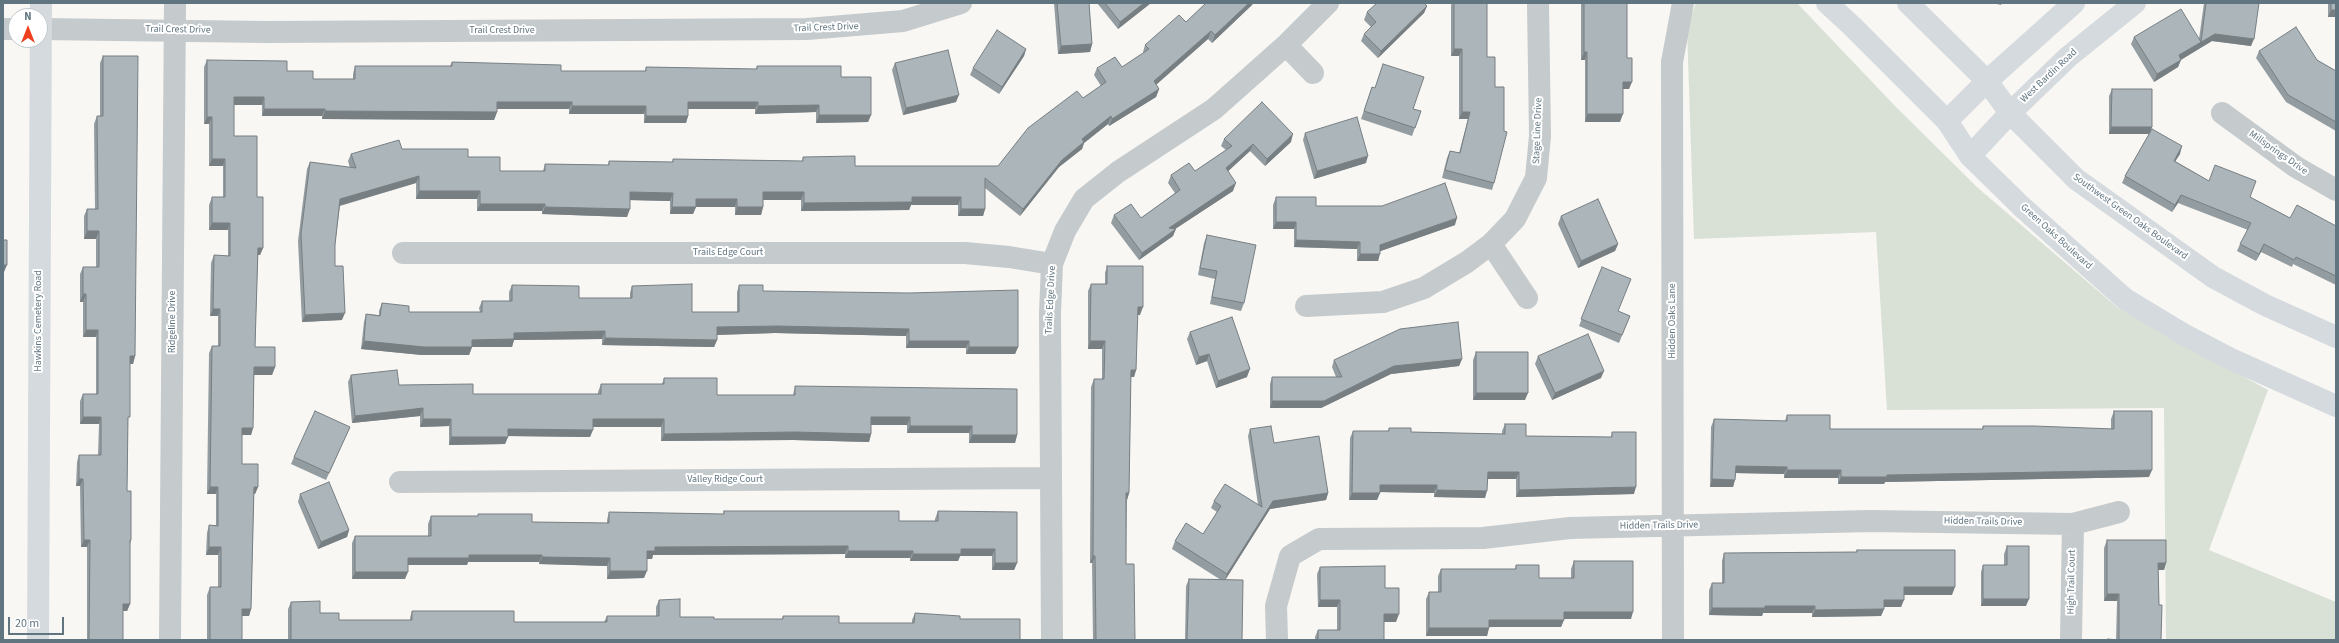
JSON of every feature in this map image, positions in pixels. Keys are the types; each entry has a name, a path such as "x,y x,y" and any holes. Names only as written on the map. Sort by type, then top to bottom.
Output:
{"main road":[{"name":"Green Oaks Boulevard","path":"1827,3 1948,121 1970,156 2021,206 2125,299 2183,334 2231,360 2336,406"},
{"name":"Southwest Green Oaks Boulevard","path":"1908,3 1987,81 2010,113 2076,179 2213,277 2265,305 2336,337"},
{"path":"1948,121 1987,81 2074,3"},
{"name":"West Bardin Road","path":"1970,156 2010,113 2068,57 2135,3"},
{"name":"Hawkins Cemetery Road","path":"38,640 41,48"}],"street":[{"name":"Ridgeline Drive","path":"170,640 175,3"},
{"name":"Trail Crest Drive","path":"48,29 275,32 807,29 903,21 961,3"},
{"name":"Trails Edge Drive","path":"1052,640 1049,478 1050,313 1052,264 1066,231 1084,200 1118,172 1214,109 1286,45 1328,3"},
{"name":"Stage Line Drive","path":"1306,306 1383,302 1424,288 1467,262 1491,244 1515,220 1536,178 1540,136 1538,3"},
{"name":"Hidden Oaks Lane","path":"1673,640 1672,62 1683,3"},
{"path":"1286,45 1313,73"},
{"name":"Millsprings Drive","path":"2222,113 2296,167 2336,190"},
{"path":"1491,244 1527,298"},
{"name":"Trails Edge Court","path":"403,253 965,253 1009,257 1052,264"},
{"name":"Valley Ridge Court","path":"400,482 1049,478"},
{"name":"Hidden Trails Drive","path":"1277,640 1276,606 1290,556 1319,538 1483,538 1570,528 1871,521 2073,524 2119,512"},
{"name":"High Trail Court","path":"2071,640 2073,524"}],"shaded area":[{"path":"1696,3 1797,3 1895,106 1978,188 2118,308 2268,390 2209,550 2336,602 2336,640 2166,640 2164,408 1887,410 1876,232 1694,239 1687,28"}],"building":[{"path":"1057,3 1089,3 1092,44 1061,46"},
{"path":"1105,3 1144,3 1120,22"},
{"path":"1206,3 1249,3 1215,35 1211,31 1154,81 1159,89 1112,119 1111,116 1082,139 1084,142 1062,160 1023,209 985,178 985,209 961,209 961,197 912,197 912,202 804,203 804,192 763,192 763,207 737,207 737,199 696,199 696,207 672,207 673,193 630,192 630,209 545,207 545,204 480,204 480,191 419,191 419,176 340,199 335,245 335,266 343,266 345,313 305,315 301,234 310,162 356,168 351,154 399,140 402,149 468,149 468,157 500,157 500,171 545,171 545,164 609,165 609,161 673,162 673,159 803,161 803,157 855,156 855,166 998,166 1028,128 1077,91 1083,98 1106,82 1097,68 1115,57 1122,67 1149,49 1145,45 1179,15 1186,22"},
{"path":"1377,3 1424,3 1427,6 1381,51 1364,34 1376,22 1367,12"},
{"path":"1454,3 1487,3 1487,57 1495,57 1495,87 1504,87 1504,131 1507,132 1494,183 1445,170 1450,151 1460,153 1470,112 1462,112 1462,49 1454,49"},
{"path":"1584,3 1627,3 1627,58 1632,58 1632,82 1623,82 1623,114 1587,114 1587,52 1584,52"},
{"path":"2206,3 2259,3 2254,39 2215,34 2179,55 2181,60 2157,74 2134,37 2181,9 2201,42"},
{"path":"2331,3 2336,3 2336,10 2331,10"},
{"path":"2296,27 2317,60 2336,71 2336,122 2288,95 2259,51"},
{"path":"997,30 1026,49 1002,87 973,68"},
{"path":"948,50 959,95 906,108 895,63"},
{"path":"103,56 138,56 135,356 130,356 130,417 128,417 127,491 131,491 130,604 123,604 123,640 89,640 90,540 84,540 83,479 79,479 79,455 101,455 101,417 83,417 83,394 98,394 98,330 86,330 86,294 83,294 83,267 99,267 99,231 87,231 87,209 98,209 97,116 103,116"},
{"path":"207,60 287,61 287,71 313,71 313,79 355,79 355,66 452,66 452,62 561,65 561,71 646,71 646,67 757,69 757,66 841,66 841,77 871,77 871,115 819,115 819,105 758,106 758,102 688,102 688,116 646,116 646,106 572,106 572,102 497,102 497,112 325,111 325,109 264,109 264,97 234,97 234,136 257,136 257,197 263,197 263,248 258,248 255,347 275,347 275,367 254,367 253,428 242,428 242,464 258,464 258,487 254,487 251,609 242,609 242,640 210,640 210,587 221,587 221,547 209,547 209,525 218,526 218,487 210,487 212,346 220,346 220,309 213,309 214,255 230,256 230,223 212,223 212,197 225,197 225,159 212,159 212,117 207,117"},
{"path":"1383,64 1424,77 1413,109 1421,111 1415,128 1364,111 1372,87 1375,88"},
{"path":"2112,89 2152,89 2152,127 2111,127"},
{"path":"1262,102 1293,134 1267,159 1253,144 1226,168 1236,183 1169,228 1176,229 1142,253 1114,215 1131,204 1141,218 1180,190 1171,175 1189,163 1195,171 1232,146 1224,139"},
{"path":"1357,117 1368,156 1317,171 1305,133"},
{"path":"2152,129 2182,146 2174,161 2209,181 2215,165 2256,181 2250,197 2290,218 2297,205 2336,226 2336,276 2296,257 2294,260 2264,244 2259,254 2240,244 2251,223 2181,195 2175,205 2125,176"},
{"path":"1445,183 1457,218 1380,245 1380,254 1360,254 1360,242 1296,240 1296,222 1276,222 1276,197 1316,197 1316,206 1382,206"},
{"path":"1598,199 1618,244 1581,261 1561,216"},
{"path":"1207,235 1256,245 1244,303 1212,297 1217,271 1200,268"},
{"path":"3,240 7,240 7,265 3,265"},
{"path":"1107,266 1143,266 1143,307 1138,307 1136,370 1131,370 1129,493 1126,493 1126,564 1134,564 1135,640 1096,640 1095,556 1093,556 1094,379 1104,379 1105,341 1090,341 1091,284 1107,284"},
{"path":"1602,267 1631,279 1618,311 1630,316 1622,335 1581,319"},
{"path":"692,284 692,312 739,312 739,285 763,285 763,291 909,293 1018,290 1018,347 969,347 969,341 909,341 909,329 778,326 717,327 717,340 605,338 605,331 514,333 514,339 472,340 472,347 424,347 364,341 366,314 380,316 382,303 409,306 409,312 482,312 482,301 512,301 512,285 579,286 579,298 632,298 632,286"},
{"path":"1232,317 1250,369 1218,381 1209,354 1199,357 1190,332"},
{"path":"1458,322 1462,359 1394,366 1324,401 1272,401 1272,377 1342,377 1334,360 1400,329"},
{"path":"1588,334 1604,371 1555,393 1538,356"},
{"path":"1476,352 1528,352 1528,393 1476,393"},
{"path":"397,370 399,385 473,384 473,394 601,394 601,384 664,384 664,378 717,378 717,395 795,395 795,386 1017,389 1017,435 972,435 972,426 910,426 910,417 871,417 871,434 795,432 664,434 664,419 593,419 593,430 508,429 508,437 451,437 451,419 423,419 423,408 355,416 351,375"},
{"path":"315,411 350,427 329,473 294,457"},
{"path":"2114,411 2152,411 2152,470 1841,477 1841,470 1787,470 1787,467 1736,466 1735,480 1712,479 1714,419 1787,421 1787,415 1830,415 1830,429 1983,429 1983,426 2034,426 2114,429"},
{"path":"1505,424 1526,424 1526,436 1612,437 1612,432 1636,432 1636,487 1519,490 1519,472 1488,472 1487,491 1437,490 1437,485 1380,485 1380,493 1352,493 1353,431 1389,431 1389,428 1411,428 1411,432 1505,434"},
{"path":"1271,426 1274,443 1319,436 1328,493 1273,501 1227,574 1175,541 1186,523 1203,534 1221,506 1214,501 1225,484 1262,507 1250,429"},
{"path":"329,482 349,530 321,542 300,494"},
{"path":"724,511 899,511 899,521 938,521 938,511 1017,512 1017,563 995,563 995,549 961,549 961,554 913,554 913,551 848,551 848,546 655,547 655,551 647,551 647,571 610,571 610,558 542,557 542,555 469,555 469,558 408,558 408,572 355,572 355,536 431,536 431,516 532,514 532,522 609,523 609,512 724,514"},
{"path":"2107,540 2166,540 2166,563 2158,563 2159,605 2162,605 2161,640 2119,640 2119,594 2107,594"},
{"path":"2007,546 2029,546 2029,599 1983,599 1983,565 2007,565"},
{"path":"1857,550 1955,550 1955,587 1904,587 1904,600 1884,600 1884,609 1815,610 1815,606 1712,608 1712,583 1724,583 1724,553 1857,552"},
{"path":"1574,561 1633,561 1633,612 1564,612 1564,620 1489,620 1489,628 1429,628 1429,592 1441,592 1441,569 1516,569 1516,565 1539,565 1539,578 1574,578"},
{"path":"1385,566 1385,588 1399,588 1399,614 1384,614 1384,640 1318,640 1318,630 1340,630 1340,600 1320,600 1320,567"},
{"path":"1189,579 1243,580 1242,640 1187,640"},
{"path":"680,599 680,617 714,617 714,619 783,619 783,616 839,616 839,623 914,623 915,613 960,616 960,619 1020,619 1020,640 291,640 291,602 320,601 320,613 339,613 339,620 412,620 412,611 514,611 514,622 607,622 607,616 659,616 659,600"}]}
